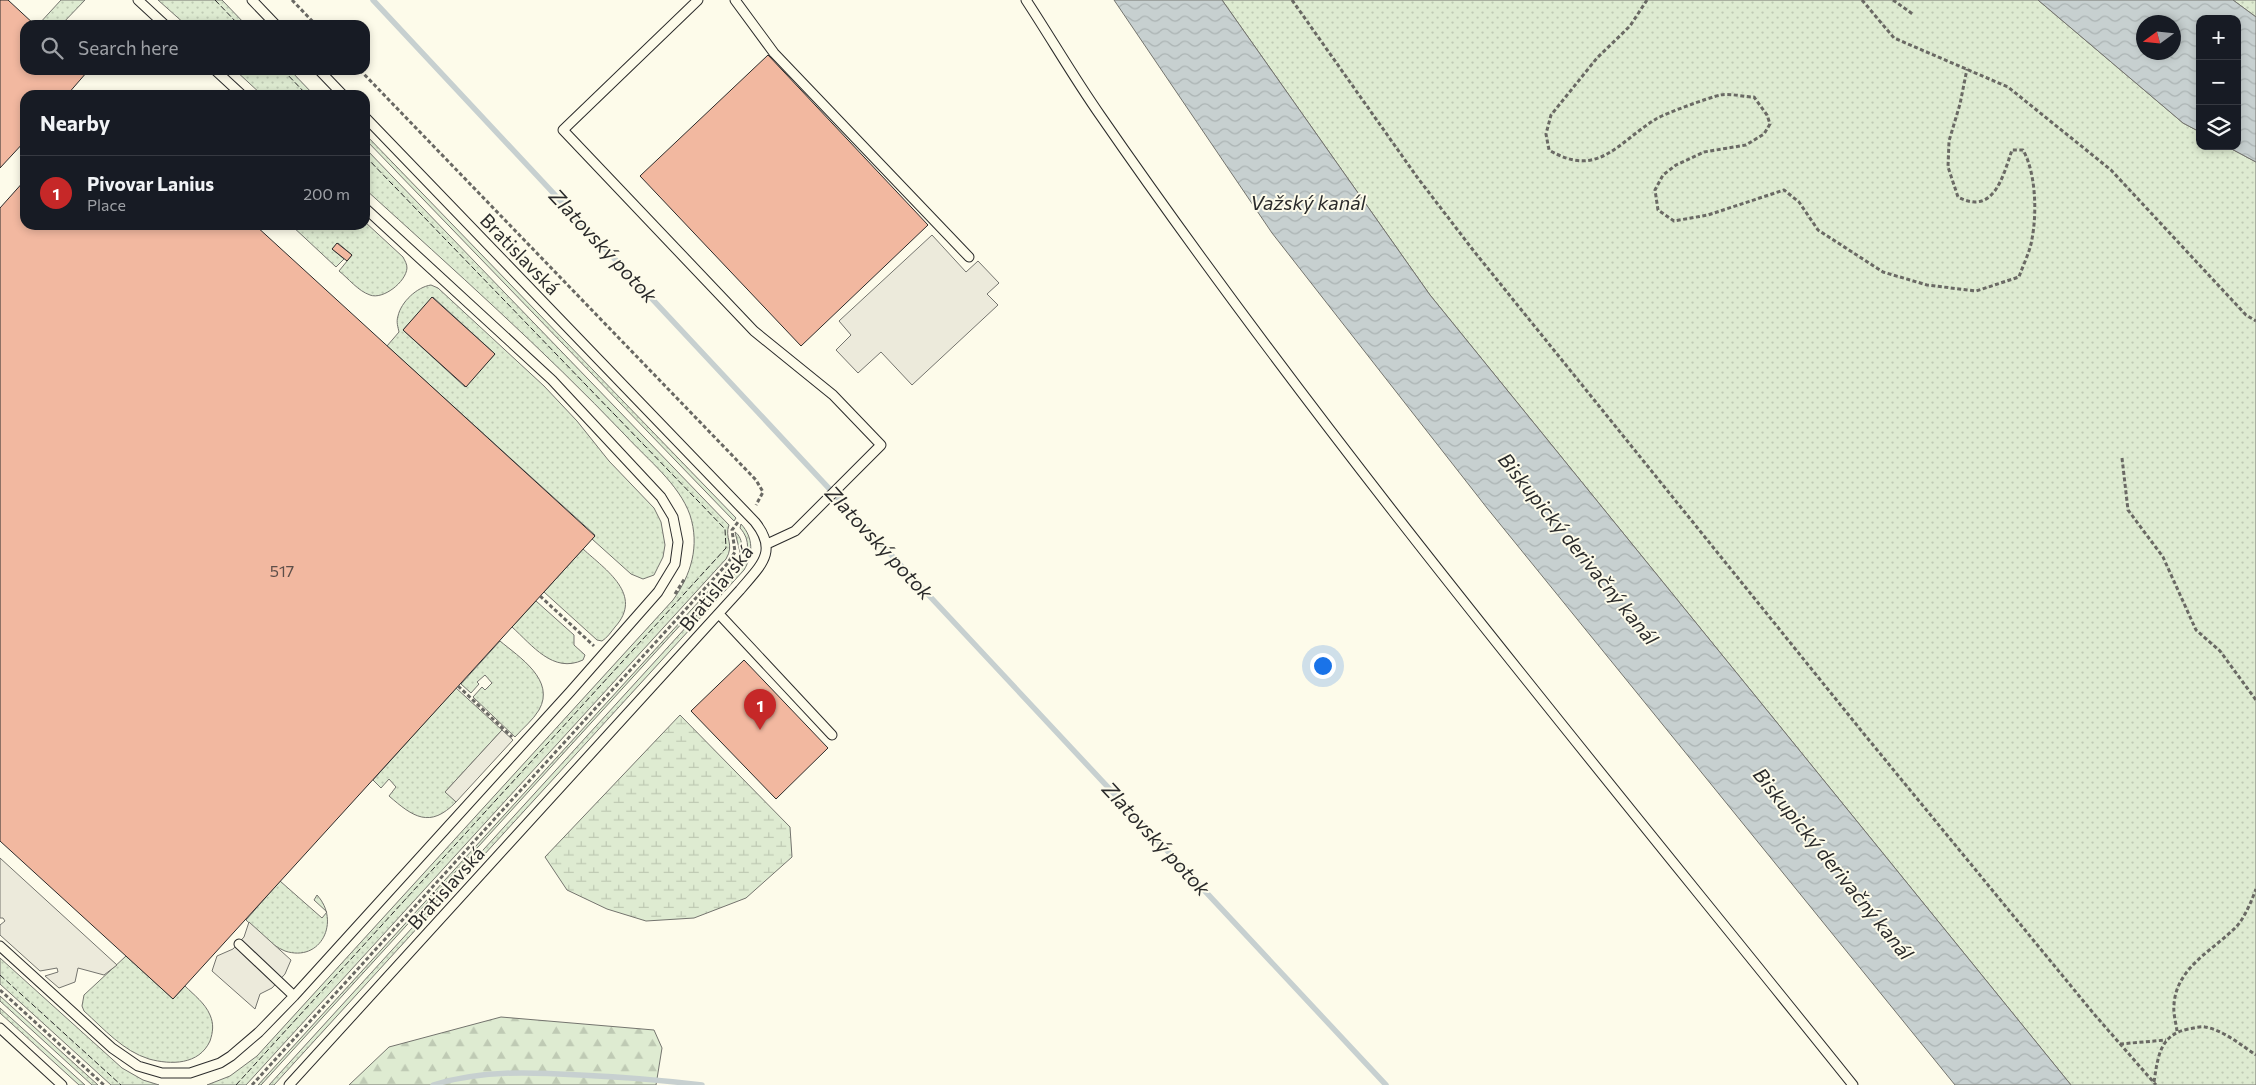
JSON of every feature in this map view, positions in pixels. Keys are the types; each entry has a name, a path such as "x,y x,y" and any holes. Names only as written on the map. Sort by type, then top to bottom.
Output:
{"lane":[{"path":"138,0 160,20"},
{"path":"252,0 271,20"},
{"path":"698,0 563,130 754,331 833,395 881,445 796,531 768,544"},
{"path":"735,0 774,52 969,257"},
{"path":"1026,0 1098,113 1228,295 1348,454 1853,1085"},
{"path":"220,75 237,90"},
{"path":"324,75 338,90"},
{"name":"Bratislavská","path":"289,1085 719,614 759,568 768,552 768,544 755,522 370,122"},
{"path":"0,946 124,1058 162,1074 190,1073 220,1063 244,1046 294,996 604,655 658,592 675,564 678,542 673,517 668,506 552,380 370,213"},
{"path":"719,614 832,735"},
{"path":"239,944 294,996"},
{"path":"0,1028 62,1085"}],"path":[{"path":"292,0 311,20"},
{"path":"1292,0 1417,177 1473,250 1870,742 2155,1084"},
{"path":"1647,0 1630,26 1597,58 1551,115 1546,134 1549,150 1564,158 1581,162 1608,155 1657,118 1721,95 1754,98 1767,115 1770,124 1764,134 1746,144 1704,152 1676,165 1663,175 1655,190 1658,210 1674,221 1708,215 1784,190 1799,202 1818,230 1883,272 1927,285 1976,291 2019,277 2032,239 2033,178 2030,162 2023,150 2012,150 1998,188 1984,201 1970,203 1958,197 1948,168 1949,141 1960,104 1967,69"},
{"path":"1862,0 1894,38 2008,87 2111,170 2246,315 2256,322"},
{"path":"1893,0 1914,15"},
{"path":"365,75 756,480 762,492 758,503"},
{"path":"2122,458 2128,510 2163,557 2196,630 2220,651 2256,700"},
{"path":"252,1085 727,564 735,552 731,532 734,526"},
{"path":"674,596 687,575"},
{"path":"540,596 604,655"},
{"path":"458,686 514,739 523,744"},
{"path":"2176,1031 2174,1004 2180,980 2193,964 2238,925 2249,907 2256,889"},
{"path":"0,990 104,1085"},
{"path":"2155,1084 2157,1059 2166,1040 2176,1031 2204,1027 2223,1034 2256,1055"},
{"path":"2120,1044 2166,1040"}],"green space":[{"path":"61,0 85,0 66,20 43,20"},
{"path":"158,0 222,0 241,20 180,20"},
{"path":"1222,0 2038,0 2183,123 2196,130 2196,150 2234,150 2256,162 2256,1085 2071,1085 1430,295"},
{"path":"2233,0 2256,0 2256,17"},
{"path":"240,75 295,75 309,90 257,90"},
{"path":"370,139 736,518 734,521 370,144"},
{"path":"370,153 729,525 729,554 246,1085 207,1085 230,1076 257,1056 673,600 685,581 689,570 694,549 693,527 685,504 671,483 595,404 465,280 370,194"},
{"path":"370,227 403,257 407,265 403,279 393,289 375,296 357,287 339,271 352,255 338,243 332,249 344,259 336,267 296,230 370,230"},
{"path":"431,285 438,288 544,386 577,421 609,461 654,508 661,522 665,545 663,557 654,575 643,579 631,574 592,539 595,535 387,346 399,332 397,318 402,306 410,296","holes":["433,297 495,354 465,387 403,330"]},
{"path":"741,524 748,535 751,547 744,570 274,1085 269,1085 740,568 748,548 746,537 740,528"},
{"path":"735,532 740,539 742,547 736,564 261,1085 258,1085 734,563 740,552"},
{"path":"583,549 611,574 624,594 623,615 602,641 597,640 544,592"},
{"path":"536,601 574,635 574,645 585,655 583,660 562,663 544,656 512,627"},
{"path":"500,641 533,670 543,689 543,699 539,710 515,737 473,697 482,687 485,690 492,683 485,675 477,682 479,684 471,693 461,684"},
{"path":"456,688 502,730 446,791 456,802 438,815 430,818 422,817 406,810 389,796 396,787 389,779 381,788 373,780"},
{"path":"680,715 790,827 792,857 746,898 694,918 646,921 607,909 567,890 545,857"},
{"path":"280,881 322,918 326,913 327,927 324,937 309,951 298,953 285,951 274,945 246,920"},
{"path":"317,895 324,905 326,911 314,900"},
{"path":"126,956 173,999 185,986 199,999 208,1011 213,1025 210,1041 199,1055 192,1059 175,1062 149,1059 122,1045 84,1011 82,1006 84,995"},
{"path":"0,958 122,1068 143,1080 159,1085 111,1085 0,984"},
{"path":"0,996 98,1085 92,1085 0,1001"},
{"path":"0,1008 85,1085 79,1085 0,1013"},
{"path":"501,1017 654,1030 662,1048 656,1085 349,1085 389,1047"}],"shaded area":[{"path":"932,235 966,272 978,261 999,283 987,294 998,305 912,385 881,352 858,373 836,350 851,335 839,321"},
{"path":"502,730 513,740 456,802 445,792"},
{"path":"0,858 117,965 104,975 78,968 75,982 59,988 45,976 58,972 57,968 40,971 0,935 0,925 5,921 3,918 0,918"},
{"path":"249,922 291,960 285,974 272,988 260,994 255,1009 212,971 217,956 233,949 244,937"}],"water":[{"name":"Važský kanál","path":"1114,0 1222,0 1430,295 2071,1085 1955,1085 1487,508 1272,233"},
{"path":"2038,0 2233,0 2256,17 2256,162 2234,150 2241,150 2241,15 2196,15 2196,130 2183,123"}],"building":[{"path":"0,0 8,0 30,20 20,20 20,75 84,75 71,90 20,90 20,146 0,168"},
{"path":"768,55 928,225 801,346 640,176"},
{"path":"20,186 20,230 260,230 595,536 173,999 0,841 0,208"},
{"path":"337,243 352,255 347,261 332,249"},
{"path":"432,297 495,354 466,387 403,330"},
{"path":"744,660 828,748 776,799 691,711"}],"waterway":[{"name":"Zlatovský potok","path":"373,0 1386,1085"},
{"path":"433,1085 487,1074 506,1073 561,1074 702,1085"}],"fence":[{"path":"215,0 234,20"},
{"path":"288,75 302,90"},
{"path":"236,1085 726,548 725,529 370,161"},
{"path":"0,975 121,1085"}],"place":[{"name":"Pivovar Lanius","path":"760,730"}],"water label":[{"name":"Biskupický derivačný kanál","path":"1578,549"},
{"name":"Biskupický derivačný kanál","path":"1833,864"}]}
